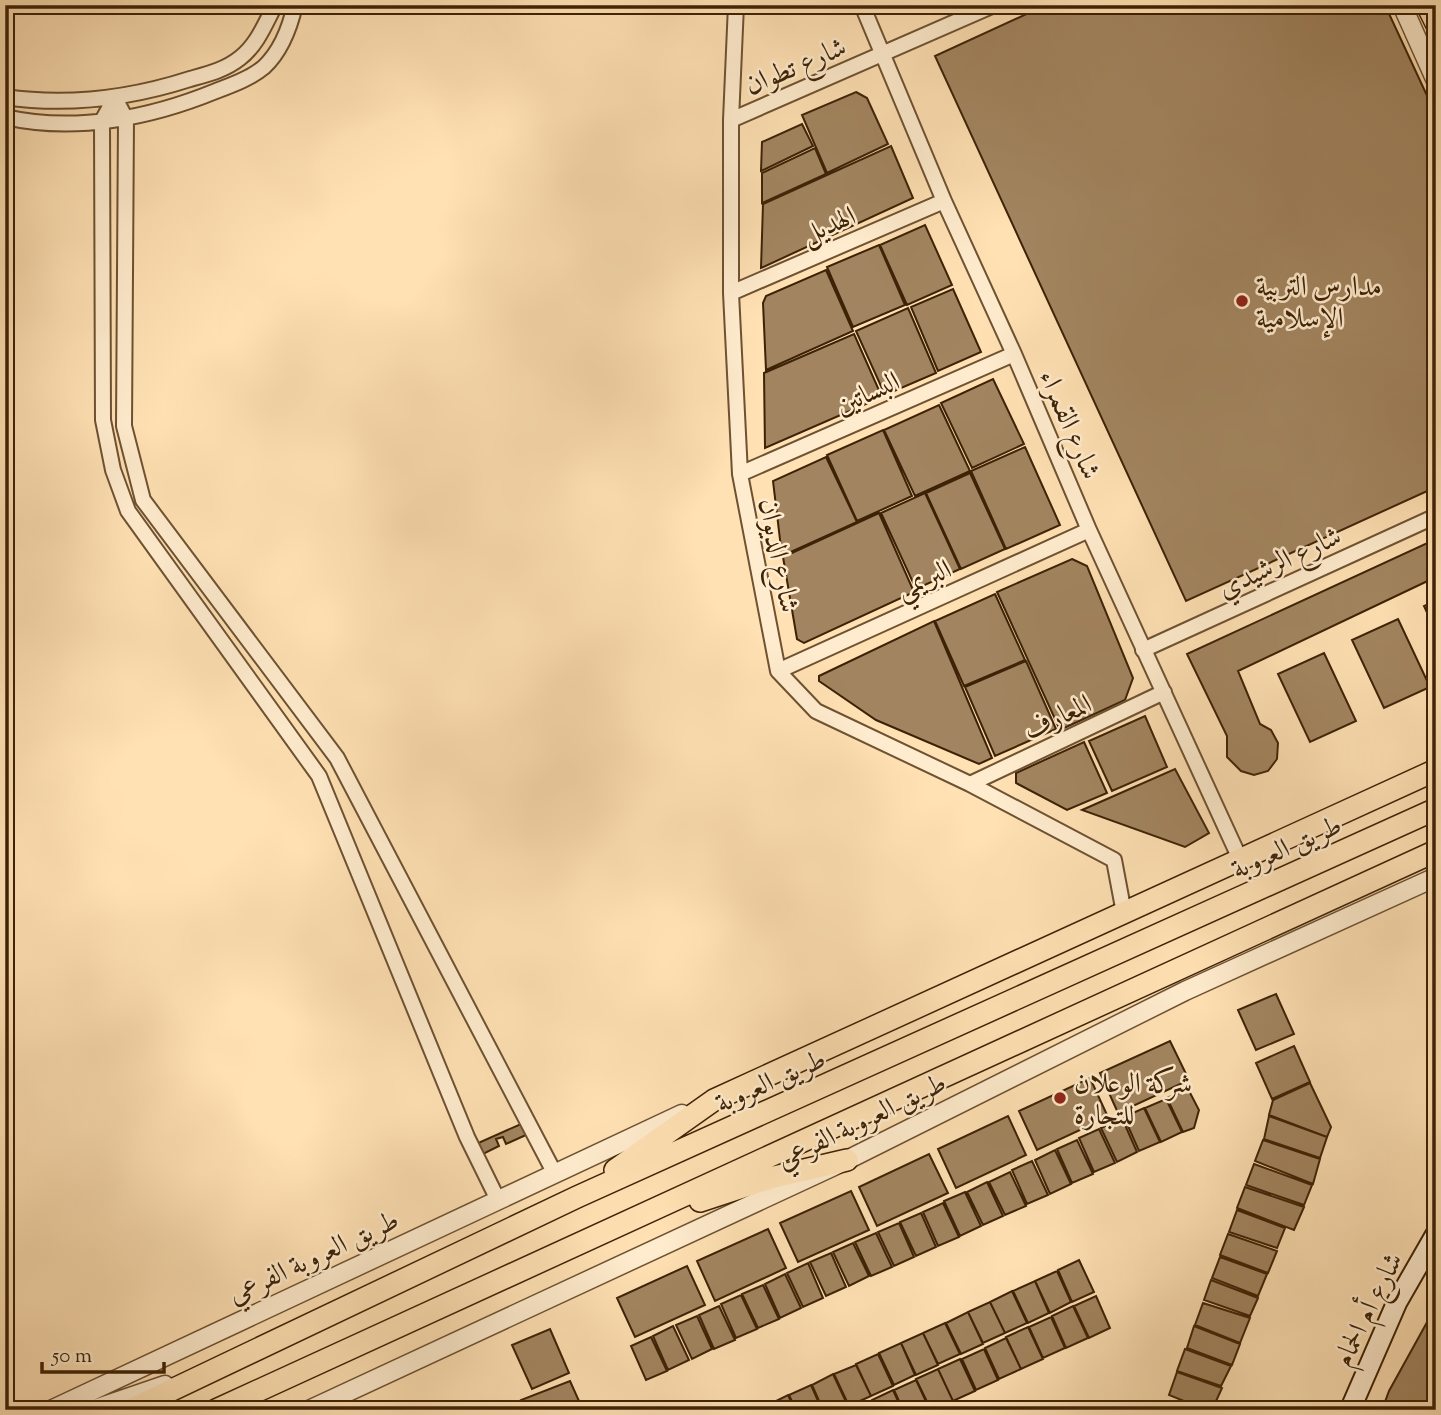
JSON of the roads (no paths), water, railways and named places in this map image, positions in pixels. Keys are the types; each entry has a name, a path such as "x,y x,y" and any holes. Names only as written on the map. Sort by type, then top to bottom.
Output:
{"main road":[{"path":"1427,5 1436,23"},
{"name":"طريق العروبة الفرعي","path":"577,1197 714,1100 1436,770"},
{"name":"طريق العروبة","path":"130,1410 577,1197 1436,808"},
{"path":"216,1410 1436,851"},
{"path":"592,1238 770,1178 847,1160"},
{"name":"شارع أم الحمام","path":"1350,1410 1397,1302 1436,1234"}],"street":[{"path":"5,97 37,102 115,97 167,86 222,69 240,58 257,39 275,5"},
{"path":"5,117 35,124 126,119 194,100 239,82 264,67 280,47 292,21 295,5"},
{"name":"شارع الديوان","path":"736,5 731,120 731,293 740,474 778,670"},
{"name":"شارع القمراء","path":"862,5 944,201 1014,354 1089,530 1240,859"},
{"name":"شارع تطوان","path":"731,120 994,5"},
{"path":"1402,5 1436,81"},
{"path":"115,97 126,119 124,426 143,500 337,758 555,1174"},
{"path":"115,97 102,121 103,420 116,480 128,511 319,776 467,1137 498,1200"},
{"name":"الهديل","path":"731,293 944,201"},
{"name":"البساتين","path":"740,474 1014,354"},
{"name":"شارع الرشيدي","path":"1143,650 1436,516"},
{"name":"البريمي","path":"778,670 1089,530"},
{"path":"778,670 816,711 970,784 1114,860 1124,912"},
{"name":"المعارف","path":"970,784 1164,692"},
{"name":"طريق العروبة الفرعي","path":"309,1410 847,1160 1185,991 1436,877"},
{"name":"طريق العروبة الفرعي","path":"51,1410 714,1100"},
{"path":"92,1410 228,1363"},
{"path":"237,1410 309,1367"}],"place":[{"name":"مدارس التربية الإسلامية","path":"1242,301"},
{"name":"شركة الوعلان للتجارة","path":"1060,1098"}]}
